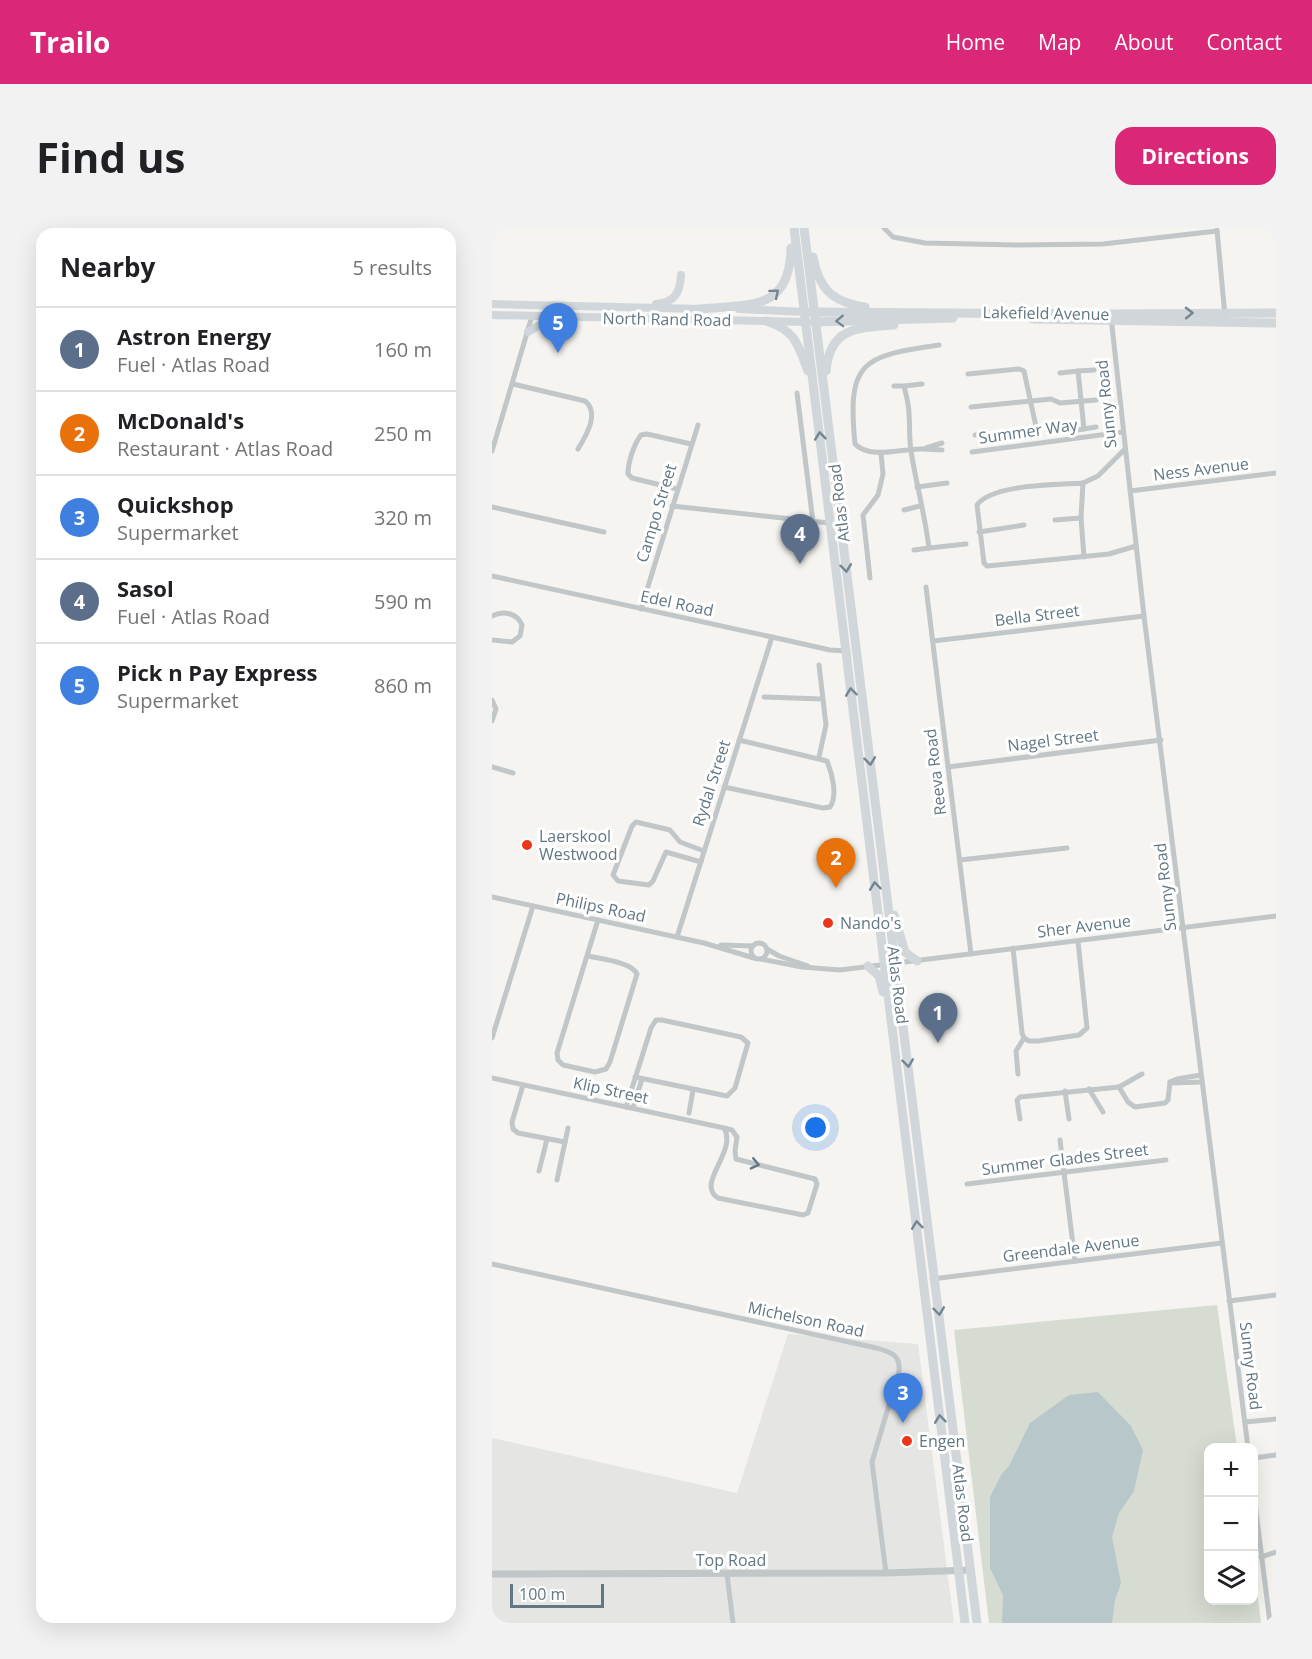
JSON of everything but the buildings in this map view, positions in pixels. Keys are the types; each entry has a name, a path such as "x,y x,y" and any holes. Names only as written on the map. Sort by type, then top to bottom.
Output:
{"main road":[{"path":"699,309 759,303 778,292 786,282 790,271 793,228"},
{"name":"Atlas Road","path":"793,228 965,1623"},
{"path":"806,228 818,277 822,285 836,298 853,305 867,307 938,312"},
{"name":"Atlas Road","path":"806,228 885,890 977,1623"},
{"path":"618,307 658,304 672,300 679,292 681,275"},
{"path":"492,306 521,309 528,311 532,316"},
{"name":"North Rand Road","path":"492,306 805,312"},
{"name":"Lakefield Avenue","path":"805,312 938,312 1111,318"},
{"name":"Lakefield Avenue","path":"806,322 949,318 1225,318 1276,313"},
{"name":"North Rand Road","path":"492,315 806,322"},
{"path":"518,315 528,330 554,316"},
{"path":"825,393 827,365 832,348 845,333 861,328 930,323 949,318"},
{"name":"Lakefield Avenue","path":"1225,318 1276,323"},
{"path":"766,321 783,327 794,338 814,390"},
{"path":"885,890 905,952 917,961"},
{"path":"868,966 879,976 891,1017"}],"street":[{"path":"884,228 893,237 925,243 1017,245 1103,244 1217,230 1225,318"},
{"path":"492,451 495,430 513,384 532,316"},
{"name":"Sunny Road","path":"1111,318 1144,616 1247,1443"},
{"path":"939,345 897,352 877,358 864,366 859,375 852,402 855,444 864,450 881,453 942,447"},
{"path":"968,374 1022,370 1026,374 1038,436"},
{"path":"1060,373 1094,370"},
{"path":"1078,371 1084,429"},
{"path":"513,384 585,401 589,404 592,411 591,420 578,449"},
{"path":"894,386 921,384"},
{"path":"904,386 909,410 908,428 911,450 929,548"},
{"path":"797,393 813,522"},
{"path":"971,407 1051,399 1060,403 1096,400"},
{"name":"Campo Street","path":"641,609 698,424"},
{"path":"975,435 1017,436 1036,428"},
{"path":"1071,431 1096,428"},
{"name":"Summer Way","path":"972,452 1122,432"},
{"path":"677,489 632,478 628,474 628,467 637,441 644,434 692,444"},
{"path":"1124,450 1095,478 1083,483 1002,490 987,496 977,505 979,532 984,563 987,566 1109,554 1137,546"},
{"path":"870,578 863,515 878,495 883,474 881,453"},
{"name":"Ness Avenue","path":"1130,491 1276,473"},
{"path":"917,487 947,483"},
{"path":"1083,483 1081,518 1084,557"},
{"path":"672,506 830,523"},
{"path":"904,510 920,506"},
{"path":"492,507 604,532"},
{"path":"1055,520 1081,518"},
{"path":"979,532 1024,525"},
{"path":"914,550 966,544"},
{"name":"Edel Road","path":"492,576 772,638 856,651"},
{"name":"Reeva Road","path":"926,587 971,954"},
{"path":"492,616 502,613 516,616 521,621 522,630 520,636 512,642 492,640"},
{"name":"Bella Street","path":"933,640 1144,616"},
{"name":"Rydal Street","path":"677,937 772,638"},
{"path":"819,665 826,725 819,757"},
{"path":"764,697 822,699"},
{"path":"492,699 496,709 492,721"},
{"path":"724,787 827,808 833,803 829,763 825,759 739,740"},
{"name":"Nagel Street","path":"948,767 1161,740"},
{"path":"492,768 513,773"},
{"path":"701,862 666,852 649,885 618,881 613,875 628,835 636,822 670,830 680,842 704,851"},
{"path":"960,860 1066,848"},
{"name":"Philips Road","path":"492,897 704,943 754,958"},
{"path":"492,1038 533,906"},
{"name":"Sher Avenue","path":"896,964 1276,916"},
{"path":"588,956 630,966 636,970 637,974 610,1062 606,1069 600,1072 563,1065 557,1057 598,920"},
{"path":"1013,948 1022,1033 1029,1041 1038,1041 1078,1035 1086,1030 1078,941"},
{"name":"Philips Road","path":"704,943 753,946"},
{"path":"809,967 767,949 760,943 753,946 751,951 754,958 809,967 829,970 896,964"},
{"path":"761,959 766,956 767,949"},
{"path":"626,1107 635,1077 651,1028 654,1022 659,1020 741,1037 748,1043 733,1092 725,1096 635,1077"},
{"path":"1018,1074 1016,1051 1024,1038"},
{"path":"1020,1119 1018,1098 1065,1091 1119,1087 1142,1074"},
{"name":"Klip Street","path":"492,1078 724,1128"},
{"path":"633,1108 642,1079"},
{"path":"1119,1087 1132,1106 1144,1107 1165,1103 1168,1100 1170,1082 1201,1079"},
{"path":"523,1084 512,1122 513,1129 518,1133 565,1142"},
{"path":"1089,1089 1103,1112"},
{"path":"689,1113 693,1090"},
{"path":"1065,1091 1069,1119"},
{"path":"557,1180 568,1128"},
{"path":"724,1128 736,1135 735,1155 739,1160 815,1179 817,1184 808,1213 803,1215 718,1198 711,1192 710,1186 725,1154 727,1133 724,1128"},
{"path":"539,1171 547,1139"},
{"path":"1060,1140 1075,1261"},
{"name":"Summer Glades Street","path":"967,1184 1166,1160"},
{"name":"Greendale Avenue","path":"924,1280 1222,1244"},
{"name":"Michelson Road","path":"492,1264 872,1347 894,1354 899,1361 899,1371 872,1462 886,1573"},
{"path":"1229,1301 1276,1295"},
{"path":"1245,1422 1276,1419"},
{"path":"1258,1457 1276,1455"},
{"path":"1254,1497 1269,1623"},
{"path":"1260,1549 1274,1552"},
{"path":"1261,1557 1274,1552"},
{"name":"Top Road","path":"492,1574 886,1573 971,1570"},
{"path":"727,1574 733,1623"}],"shaded area":[{"path":"1217,1305 1236,1443 1204,1443 1204,1605 1258,1605 1258,1599 1261,1623 989,1623 954,1330"},
{"path":"788,1334 918,1344 954,1623 492,1623 492,1438 737,1493"},
{"path":"1098,1392 1131,1426 1143,1450 1134,1491 1119,1513 1112,1537 1121,1583 1115,1600 1112,1623 1002,1623 1003,1595 990,1568 990,1497 1001,1475 1009,1466 1030,1423 1069,1395"}],"place":[{"name":"Pick n Pay Express","path":"558,353"},
{"name":"Sasol","path":"800,564"},
{"name":"Laerskool Westwood","path":"527,845"},
{"name":"McDonald's","path":"836,888"},
{"name":"Nando's","path":"828,923"},
{"name":"Astron Energy","path":"938,1043"},
{"name":"Quickshop","path":"903,1423"},
{"name":"Engen","path":"907,1441"}]}
